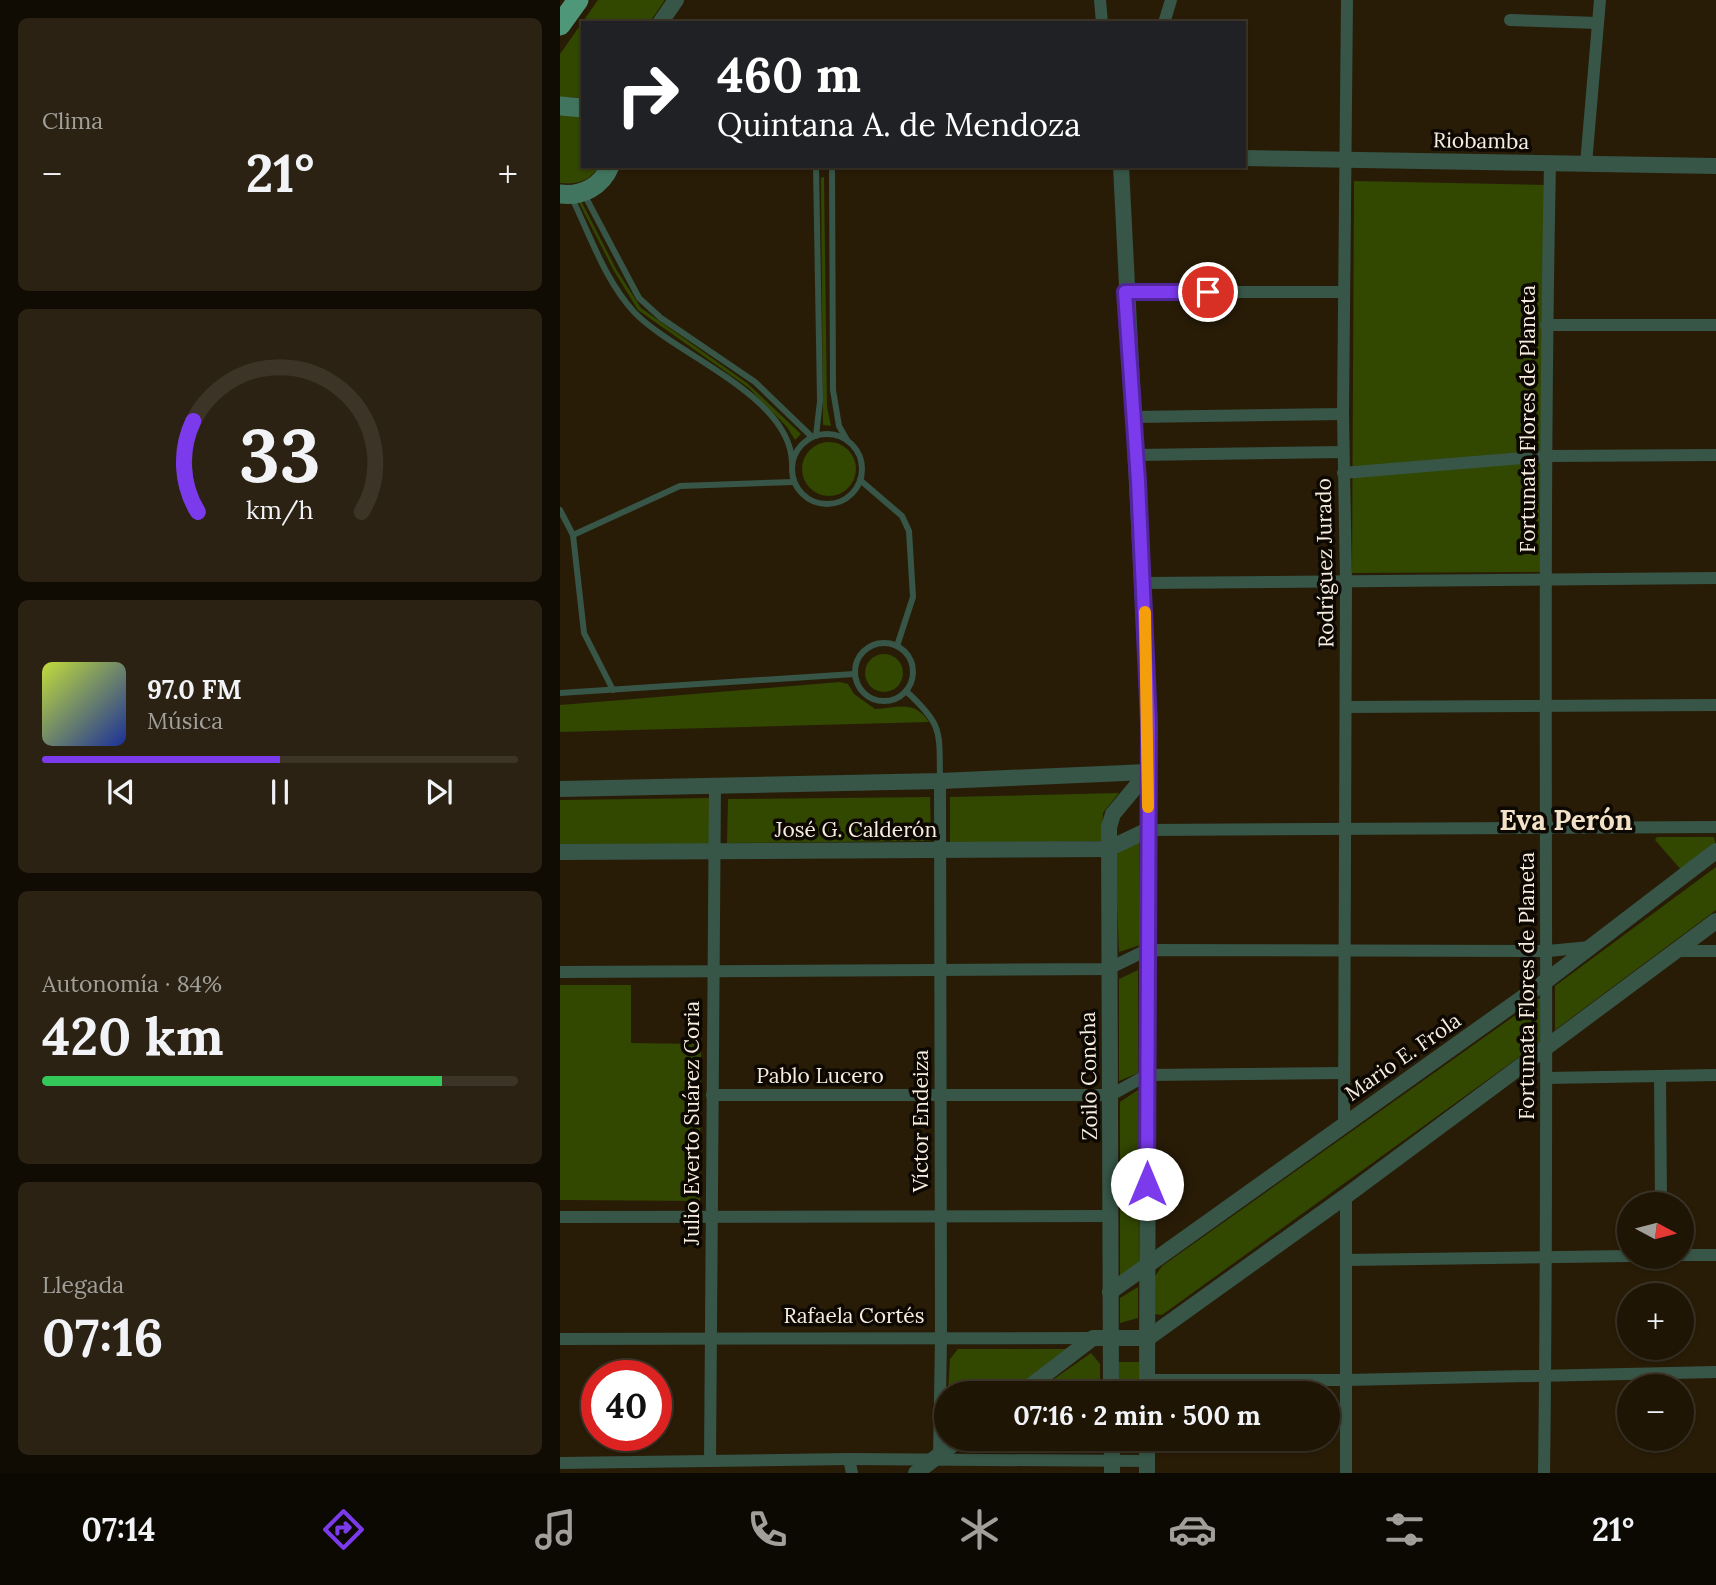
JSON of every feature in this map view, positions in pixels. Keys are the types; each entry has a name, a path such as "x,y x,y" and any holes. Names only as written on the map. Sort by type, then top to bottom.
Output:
{"highway":[{"path":"560,25 578,0"}],"main road":[{"path":"560,106 581,108"},
{"path":"568,194 611,170"}],"street":[{"path":"661,21 676,0"},
{"path":"1100,0 1101,21"},
{"path":"1165,21 1171,0"},
{"name":"Rodríguez Jurado","path":"1345,1125 1346,581 1342,414 1347,0"},
{"path":"1586,164 1600,0"},
{"path":"1510,20 1598,23"},
{"name":"Riobamba","path":"1246,158 1716,166"},
{"name":"Fortunata Flores de Planeta","path":"1544,1473 1545,1046 1548,951 1546,325 1550,164"},
{"path":"1121,168 1125,292 1144,583 1148,772 1147,1381"},
{"path":"1125,292 1344,292"},
{"path":"1546,325 1716,325"},
{"path":"1134,417 1342,414"},
{"path":"1137,455 1343,452"},
{"path":"1343,473 1548,456 1716,455"},
{"path":"1144,583 1716,578"},
{"path":"1346,707 1716,705"},
{"path":"560,789 940,781 1148,772"},
{"name":"Zoilo Concha","path":"1111,1381 1109,827 1113,814 1148,772"},
{"name":"Víctor Endeiza","path":"937,1459 941,1337 938,851 940,781"},
{"name":"Julio Everto Suárez Coria","path":"710,1461 715,784"},
{"path":"1148,830 1716,827"},
{"name":"José G. Calderón","path":"560,852 1108,849 1148,830"},
{"name":"Mario E. Frola","path":"1110,1292 1546,981 1716,851"},
{"path":"1148,1338 1346,1196 1716,921"},
{"path":"560,972 1108,969 1147,950 1548,951 1590,947"},
{"path":"1676,951 1716,951"},
{"name":"Pablo Lucero","path":"712,1095 1111,1095 1147,1075 1343,1073"},
{"path":"1547,1078 1716,1075"},
{"path":"1660,1077 1661,1192"},
{"path":"1346,1196 1346,1473"},
{"path":"560,1217 1110,1216"},
{"path":"1694,1255 1716,1255"},
{"path":"1346,1260 1617,1256"},
{"path":"1037,1381 1093,1338"},
{"name":"Rafaela Cortés","path":"560,1339 1148,1338"},
{"path":"1313,1381 1716,1372"},
{"path":"916,1473 946,1451"},
{"path":"849,1459 852,1473"},
{"path":"560,1463 937,1459 1147,1467"}],"lane":[{"path":"814,437 820,401 816,168"},
{"path":"568,194 618,293 636,314 659,332 749,395 786,436 792,447 794,482 808,498 828,504 847,497 860,480 858,454 839,426 832,390 832,168"},
{"path":"568,194 639,298 661,318 755,382 814,437"},
{"path":"792,463 799,448 814,437 831,435 846,440"},
{"path":"860,480 902,516 909,531 913,597 897,646"},
{"path":"573,535 681,486 794,482"},
{"path":"560,509 573,535 584,633 613,690"},
{"path":"880,643 897,646 909,658 912,667 911,684 891,701 874,700 860,690 855,665 864,650 880,643"},
{"path":"560,693 855,674"},
{"path":"906,691 932,715 936,726 940,781"}],"green space":[{"path":"598,0 665,0 650,21 583,21"},
{"path":"581,24 581,98 560,97 560,54"},
{"path":"566,114 581,117 581,168 598,168 583,181 560,183 560,116"},
{"path":"824,177 827,407 831,426 823,425 821,178"},
{"path":"1354,181 1546,185 1541,572 1352,573"},
{"path":"575,189 616,269 641,308 747,383 801,434 795,440 787,427 749,388 638,310 614,271 573,191"},
{"path":"829,442 848,450 856,469 848,488 829,496 810,488 802,469 810,450"},
{"path":"884,654 898,659 903,673 898,687 884,692 870,687 865,673 870,659"},
{"path":"840,682 848,684 854,694 875,709 905,706 917,710 929,722 560,732 560,705"},
{"path":"1119,793 1103,813 1102,841 950,844 950,797"},
{"path":"930,797 931,841 727,843 728,799"},
{"path":"710,798 709,844 560,845 560,800"},
{"path":"1657,837 1714,837 1716,846 1683,872 1655,840"},
{"path":"1139,842 1140,945 1119,952 1115,852"},
{"path":"1716,867 1716,910 1555,1030 1555,986"},
{"path":"1138,970 1138,1073 1119,1081 1119,979"},
{"path":"560,985 631,985 631,1043 701,1044 700,1201 560,1200"},
{"path":"1541,997 1540,1042 1162,1315 1153,1314 1153,1279 1162,1266"},
{"path":"1138,1090 1139,1264 1120,1276 1120,1102"},
{"path":"1138,1287 1138,1318 1120,1323 1120,1298"},
{"path":"958,1349 1066,1349 1025,1381 949,1381 950,1359"},
{"path":"1091,1353 1100,1364 1100,1381 1051,1381"},
{"path":"1119,1362 1139,1362 1139,1381 1119,1381"}],"slow traffic":[{"path":"1145,612 1149,723 1148,807"}],"district":[{"name":"Eva Perón","path":"1566,820"}],"route":[{"path":"1147,1184 1149,723 1144,583 1125,292 1208,292"}]}
